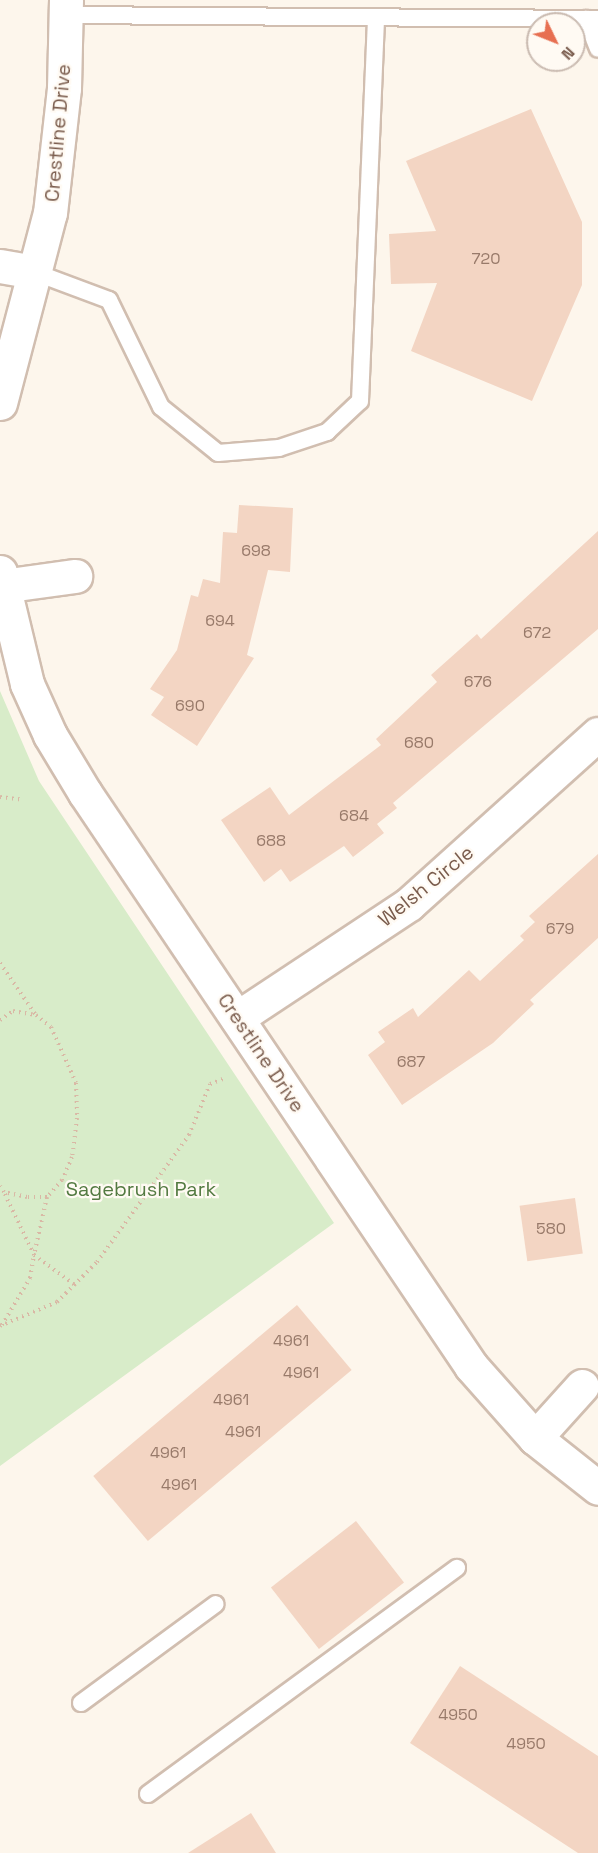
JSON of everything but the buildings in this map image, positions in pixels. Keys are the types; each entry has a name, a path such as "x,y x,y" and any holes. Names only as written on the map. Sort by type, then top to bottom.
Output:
{"street":[{"name":"Crestline Drive","path":"0,403 50,213 60,148 65,7"},
{"path":"0,266 34,272"},
{"path":"1,579 75,576"},
{"name":"Crestline Drive","path":"1,579 27,684 50,735 85,793 471,1366 535,1438 598,1488"},
{"name":"Welsh Circle","path":"237,1018 409,904 598,734"},
{"path":"535,1438 582,1386"}],"lane":[{"path":"65,7 376,17 592,19 598,50"},
{"path":"34,272 109,300 160,407 218,453 279,448 327,432 360,401 376,17"},
{"path":"148,1794 457,1569"},
{"path":"81,1703 216,1604"}],"path":[{"path":"0,797 23,800"},
{"path":"0,963 36,1015 51,1027 76,1083 72,1157 62,1180 47,1197 30,1278 1,1326"},
{"path":"0,1020 13,1011 36,1015"},
{"path":"1,1326 57,1302 75,1285 104,1252 189,1135 210,1084 226,1078"},
{"path":"0,1186 34,1255 75,1285"},
{"path":"4,1192 47,1197"}],"green space":[{"name":"Sagebrush Park","path":"0,691 39,781 334,1223 0,1466"}]}
